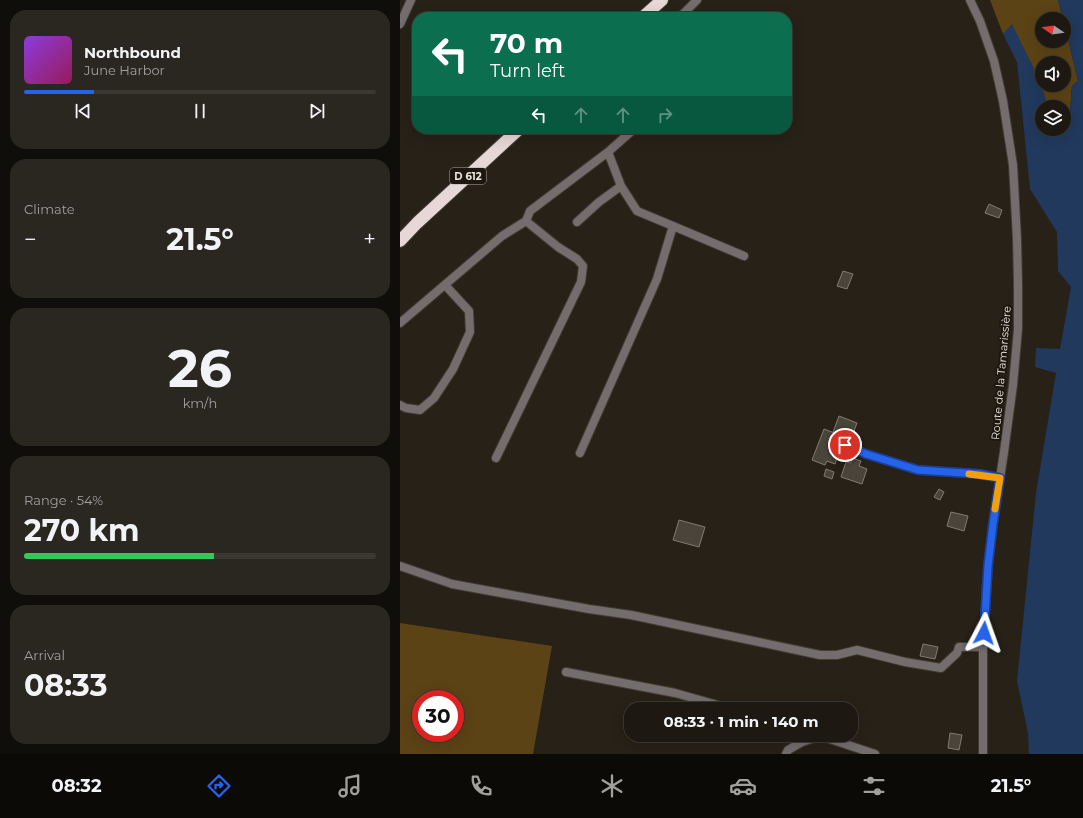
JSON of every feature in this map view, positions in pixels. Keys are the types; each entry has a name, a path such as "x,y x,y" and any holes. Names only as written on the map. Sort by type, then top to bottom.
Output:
{"highway":[{"path":"649,12 662,0"},
{"name":"D 612","path":"400,240 514,134"},
{"name":"D 612","path":"400,235 417,223"}],"street":[{"path":"400,24 412,0"},
{"path":"685,12 697,0"},
{"name":"Route de la Tamarissière","path":"970,0 980,21 994,61 1003,101 1013,172 1018,284 1018,329 1013,385 988,566 983,647 983,754"},
{"path":"400,323 502,236 526,221 530,211 608,152 628,134"},
{"path":"608,152 621,186 637,211 744,256"},
{"path":"577,222 599,202 621,186"},
{"path":"496,458 581,282 583,266 577,259 558,247 526,221"},
{"path":"580,453 657,279 673,226"},
{"path":"400,405 406,408 420,410 434,398 453,369 470,332 469,311 445,285"},
{"path":"845,445 866,454 918,470 980,474 1000,478"},
{"path":"400,566 452,584 589,609 631,615 820,655 837,656 857,650 905,662 941,668 957,653 959,647 983,647"},
{"path":"566,672 675,693 707,702"},
{"path":"786,754 788,750 804,742"},
{"path":"840,742 875,754"},
{"path":"857,754 866,751"}],"shaded area":[{"path":"990,0 1058,0 1061,12 1035,12 1035,48 1070,48 1078,81 1072,86 1071,100 1046,100 1043,92 1071,92 1071,56 1035,56 1035,71 1012,25 1003,34"},
{"path":"400,623 552,646 533,754 400,754"}],"water":[{"path":"1058,0 1083,0 1083,754 1029,754 1028,733 1017,681 1036,493 1056,373 1035,367 1036,348 1060,349 1071,287 1058,271 1057,232 1030,189 1017,62 1003,34 1012,24 1035,71 1035,92 1043,92 1046,100 1035,100 1035,136 1071,136 1072,86 1078,81 1070,48 1071,12 1061,12"}],"building":[{"path":"989,204 1002,210 999,218 985,213"},
{"path":"843,271 853,274 847,289 837,286"},
{"path":"839,416 857,423 851,439 833,432"},
{"path":"824,429 837,434 833,444 841,448 835,464 827,461 825,465 812,460"},
{"path":"852,458 861,461 859,466 867,469 862,484 841,477 846,462 851,463"},
{"path":"826,469 834,472 832,479 824,476"},
{"path":"939,489 944,492 940,500 934,497"},
{"path":"951,512 968,516 964,531 947,526"},
{"path":"679,520 705,527 699,547 673,540"},
{"path":"923,644 938,647 935,659 920,656"},
{"path":"950,733 962,735 959,750 948,748"}],"slow traffic":[{"path":"969,474 980,474 1000,478 995,509"}],"route":[{"path":"845,445 866,454 918,470 980,474 1000,478 988,566 984,633"}]}
